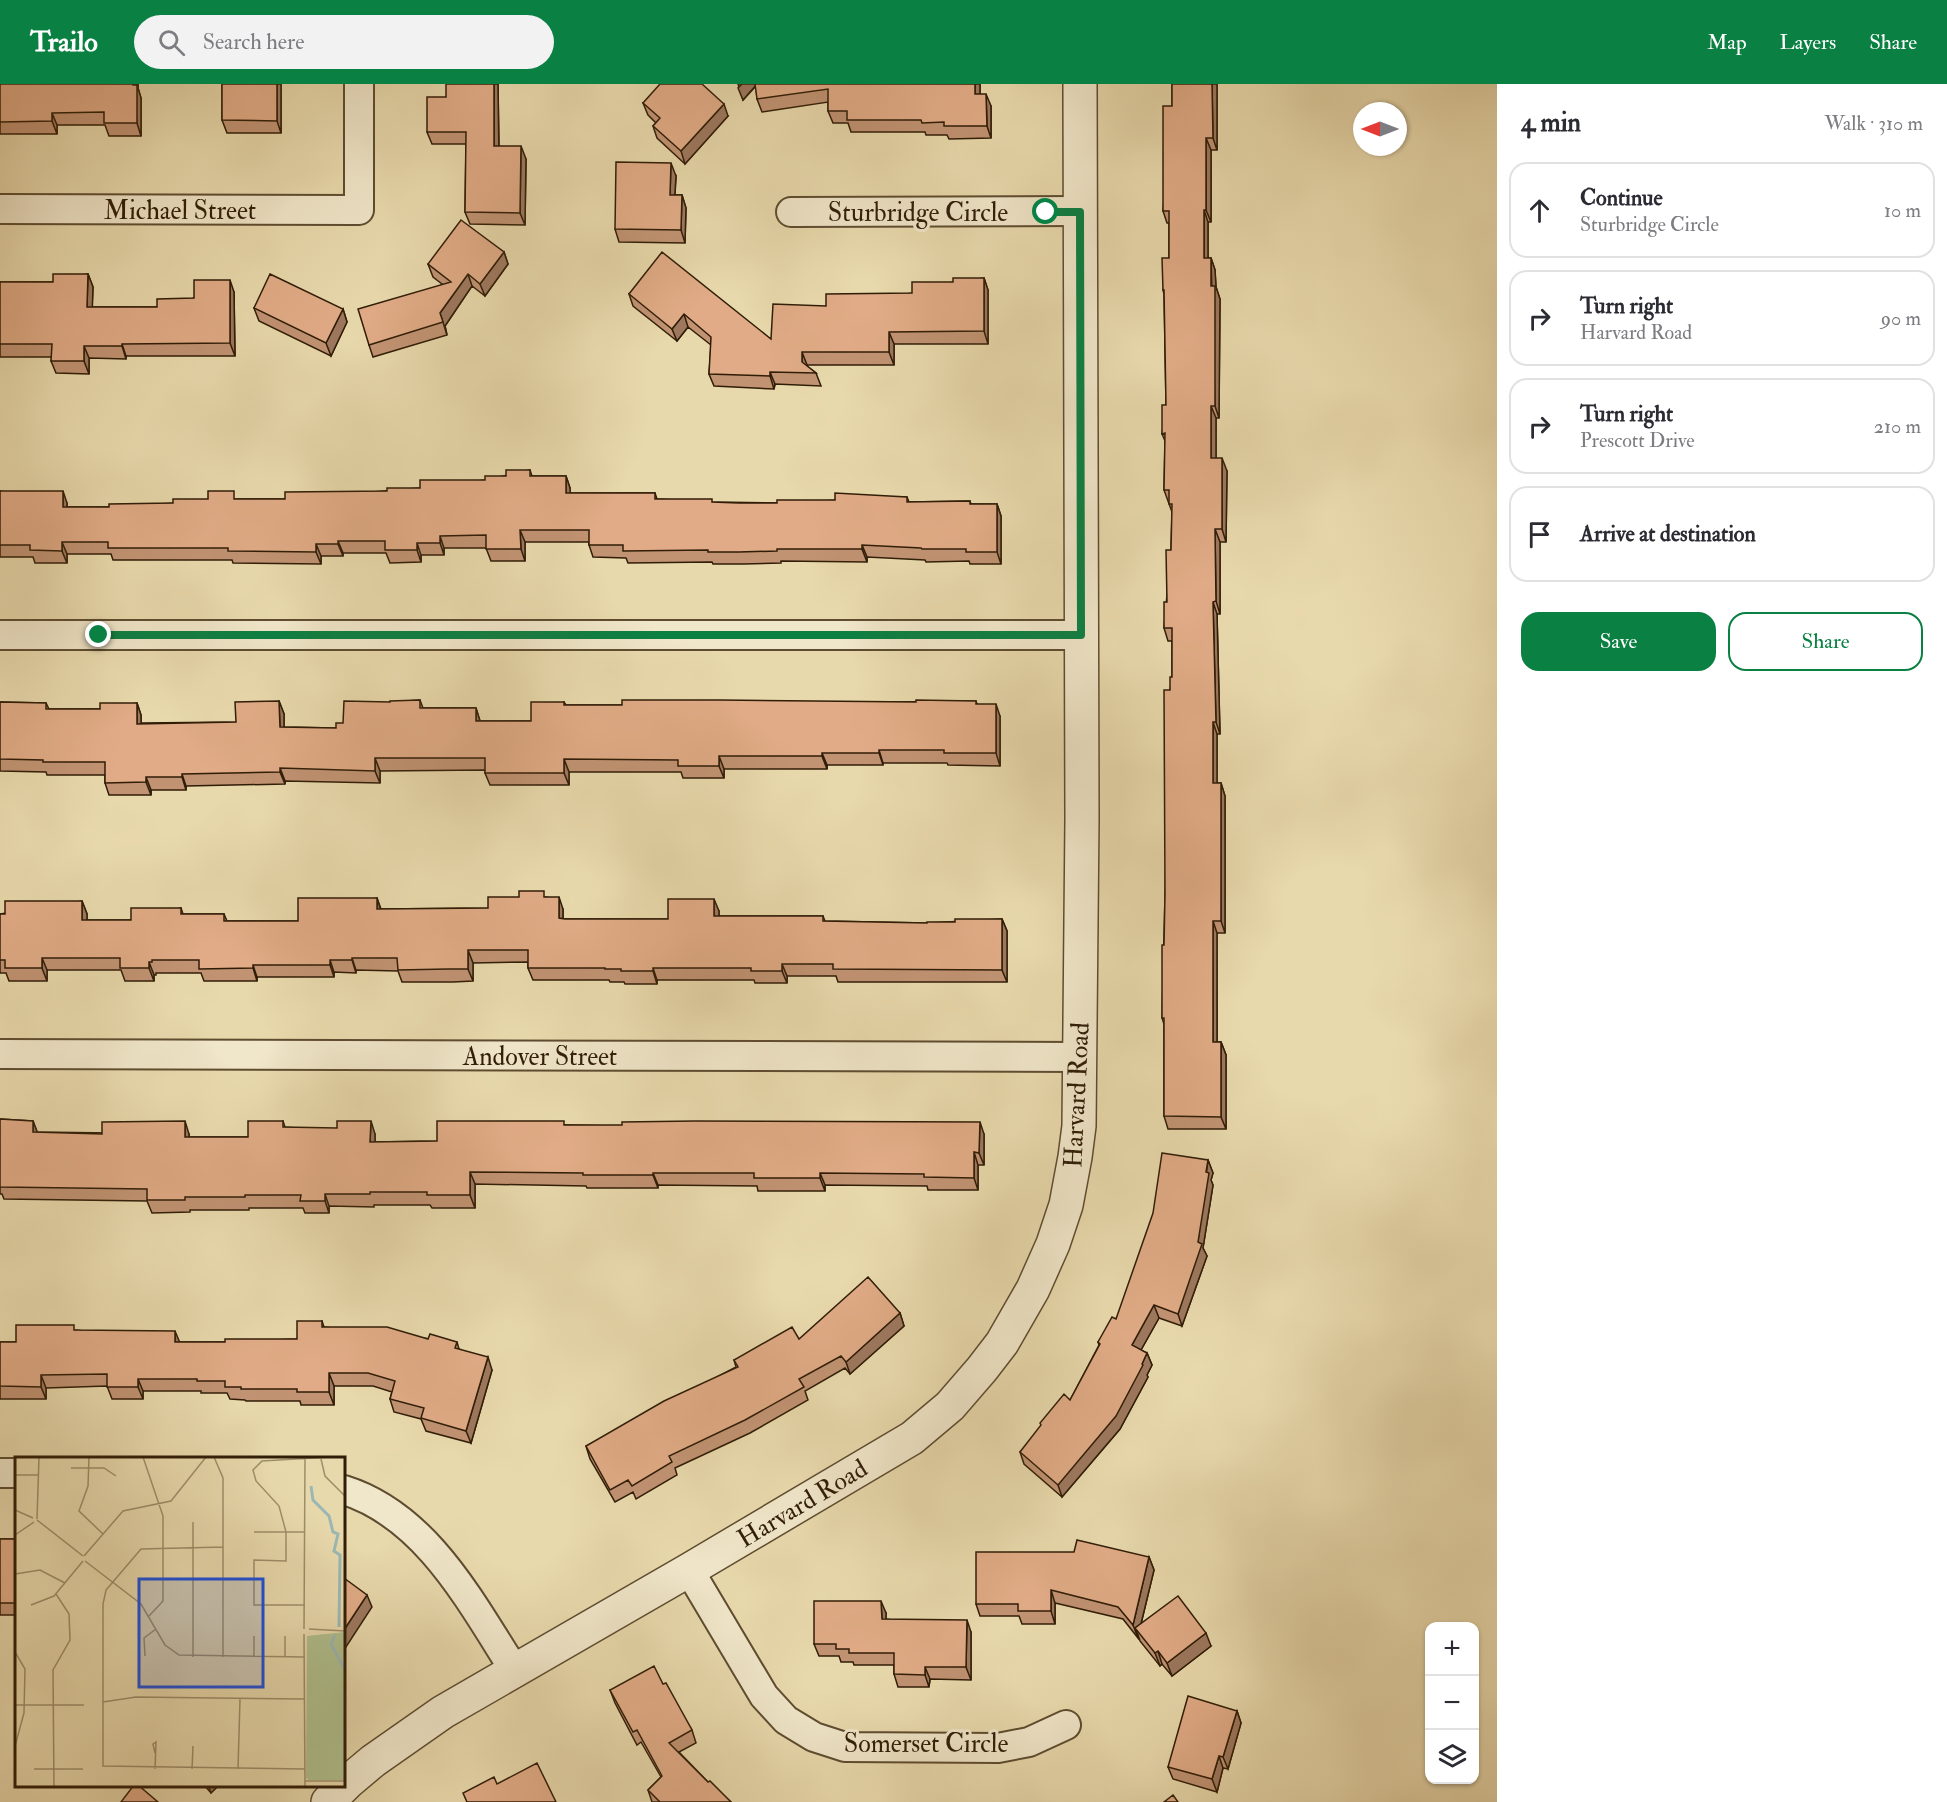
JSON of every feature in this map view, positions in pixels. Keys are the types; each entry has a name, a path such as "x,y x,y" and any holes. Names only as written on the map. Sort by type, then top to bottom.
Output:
{"street":[{"name":"Michael Street","path":"0,210 359,210 359,84"},
{"name":"Harvard Road","path":"345,1785 373,1761 443,1712 912,1438 950,1406 1002,1343 1033,1289 1053,1244 1066,1205 1076,1157 1079,1126 1082,819 1080,84"},
{"name":"Sturbridge Circle","path":"791,212 1080,212"},
{"path":"0,635 1081,635"},
{"name":"Andover Street","path":"0,1054 1080,1057"},
{"path":"345,1490 380,1507 407,1526 430,1548 470,1602 515,1671"},
{"name":"Somerset Circle","path":"689,1570 764,1696 786,1720 814,1737 845,1747 998,1748 1029,1742 1066,1725"},
{"name":"Harvard Road","path":"328,1802 343,1787"}],"building":[{"path":"0,84 137,85 137,123 104,123 104,112 52,113 52,121 0,122"},
{"path":"222,84 277,84 277,121 222,120"},
{"path":"446,84 494,84 494,146 521,146 520,213 465,212 466,132 427,132 427,97 446,97"},
{"path":"660,84 702,84 724,104 681,151 653,126 660,118 643,103"},
{"path":"755,84 975,84 975,94 986,94 987,126 944,126 944,122 922,123 921,120 847,120 847,111 828,111 828,89 757,99"},
{"path":"1172,84 1212,84 1213,138 1206,138 1204,258 1211,258 1211,286 1215,286 1215,406 1211,406 1211,458 1222,458 1222,529 1215,529 1216,601 1213,602 1216,722 1213,722 1213,783 1221,783 1221,921 1213,921 1213,1042 1221,1042 1221,1117 1164,1116 1162,945 1164,945 1165,894 1164,690 1170,690 1170,677 1172,677 1172,628 1164,628 1164,602 1167,602 1166,550 1171,550 1172,504 1169,504 1169,490 1164,490 1165,433 1162,434 1162,405 1166,405 1162,258 1169,258 1169,211 1163,211 1163,106 1172,106"},
{"path":"616,162 671,163 670,195 682,195 681,230 615,229"},
{"path":"461,220 504,252 480,284 468,274 440,313 443,322 369,345 358,309 451,282 428,264"},
{"path":"662,252 771,339 773,304 826,306 826,294 912,293 912,282 953,282 953,278 984,278 984,331 889,332 889,352 802,352 802,362 816,373 770,372 770,376 709,374 711,337 684,314 672,329 629,294"},
{"path":"53,274 88,274 87,307 157,307 157,299 194,298 194,280 230,280 230,343 84,346 84,361 51,361 52,344 0,344 0,282 53,282"},
{"path":"270,274 343,309 326,343 254,308"},
{"path":"506,470 530,470 530,476 566,476 566,493 655,493 655,499 712,499 712,502 777,503 777,500 835,500 835,493 907,497 907,502 970,501 970,504 997,504 997,552 862,545 862,549 777,549 777,551 739,552 623,551 623,545 589,545 589,530 520,530 521,549 486,549 486,535 440,536 440,543 417,543 417,550 385,550 385,541 338,541 338,544 316,544 316,552 228,551 228,548 108,548 108,542 62,542 62,551 30,550 30,545 0,545 0,491 63,491 63,507 109,507 109,504 173,503 173,499 208,499 208,491 234,491 234,499 285,499 285,492 387,491 387,488 420,488 420,480 485,480 485,476 506,476"},
{"path":"420,700 420,708 476,708 476,721 531,721 531,702 564,702 564,705 622,705 622,700 976,701 976,704 996,704 996,753 879,750 879,753 822,753 822,756 719,756 719,766 678,766 678,760 564,759 564,773 485,773 485,758 375,758 375,771 280,768 280,772 182,774 182,777 146,777 146,782 105,783 105,762 0,759 0,702 46,703 46,709 100,709 100,703 137,703 137,724 236,722 235,702 279,701 280,727 336,728 336,723 343,723 344,701"},
{"path":"519,891 544,891 544,897 559,897 559,918 565,919 668,919 668,899 714,899 714,916 823,916 823,921 927,923 955,922 955,919 1002,919 1002,970 833,969 833,964 782,964 782,971 751,971 751,968 653,968 653,971 621,971 621,969 605,968 528,968 528,950 468,950 468,969 398,970 397,958 330,960 330,965 253,965 253,968 199,969 199,960 152,960 149,962 149,968 120,968 120,958 42,958 42,968 5,968 5,960 0,960 0,914 5,914 5,901 82,901 82,920 131,920 131,908 181,908 181,914 224,914 224,921 298,921 298,898 377,898 377,909 488,908 488,897 519,897"},
{"path":"0,1119 33,1121 33,1132 102,1134 102,1122 185,1121 185,1137 248,1137 248,1121 283,1121 283,1127 337,1128 337,1121 371,1121 370,1142 437,1141 437,1121 564,1121 564,1125 695,1121 980,1122 979,1153 974,1152 974,1178 924,1177 924,1174 820,1173 820,1178 754,1178 754,1173 583,1175 583,1173 470,1172 470,1195 370,1192 370,1194 325,1194 325,1201 300,1201 301,1195 245,1195 245,1197 185,1197 185,1200 147,1200 147,1189 0,1187"},
{"path":"1162,1153 1208,1160 1206,1172 1209,1173 1198,1242 1202,1244 1178,1314 1154,1305 1132,1345 1147,1353 1143,1365 1116,1416 1058,1485 1020,1452 1064,1394 1070,1400 1112,1317 1116,1319 1153,1213"},
{"path":"868,1277 900,1313 846,1362 841,1356 799,1379 804,1387 745,1420 669,1456 672,1462 632,1486 628,1480 610,1490 586,1446 664,1401 738,1367 734,1360 792,1327 799,1339"},
{"path":"297,1321 322,1321 322,1327 387,1327 428,1339 430,1334 457,1342 455,1348 488,1357 466,1431 421,1418 424,1408 390,1399 395,1381 368,1373 329,1373 329,1392 297,1392 297,1389 241,1389 241,1387 225,1387 225,1381 197,1381 197,1379 138,1379 138,1387 107,1387 107,1374 41,1375 41,1387 0,1386 0,1342 16,1342 16,1325 74,1325 74,1330 175,1331 175,1342 225,1342 225,1339 297,1339"},
{"path":"0,1539 15,1539 15,1603 0,1603"},
{"path":"1077,1540 1149,1557 1133,1625 1118,1607 1051,1590 1051,1611 1018,1611 1018,1604 976,1604 976,1552 1074,1552"},
{"path":"345,1579 367,1595 345,1628"},
{"path":"1178,1596 1206,1633 1167,1663 1158,1651 1155,1653 1135,1628"},
{"path":"814,1601 881,1601 882,1619 967,1620 966,1667 925,1667 925,1675 894,1674 894,1653 849,1653 849,1649 836,1649 836,1644 814,1644"},
{"path":"654,1666 692,1730 669,1743 731,1802 660,1802 648,1790 662,1776 637,1730 633,1732 610,1690"},
{"path":"1188,1696 1237,1711 1223,1757 1219,1756 1212,1779 1168,1767"},
{"path":"537,1763 556,1802 467,1802 463,1793 494,1777 497,1784"},
{"path":"132,1787 140,1787 158,1802 121,1802"},
{"path":"1173,1795 1178,1802 1164,1802"}],"route":[{"path":"99,635 1081,635 1080,212 1046,212"}]}
